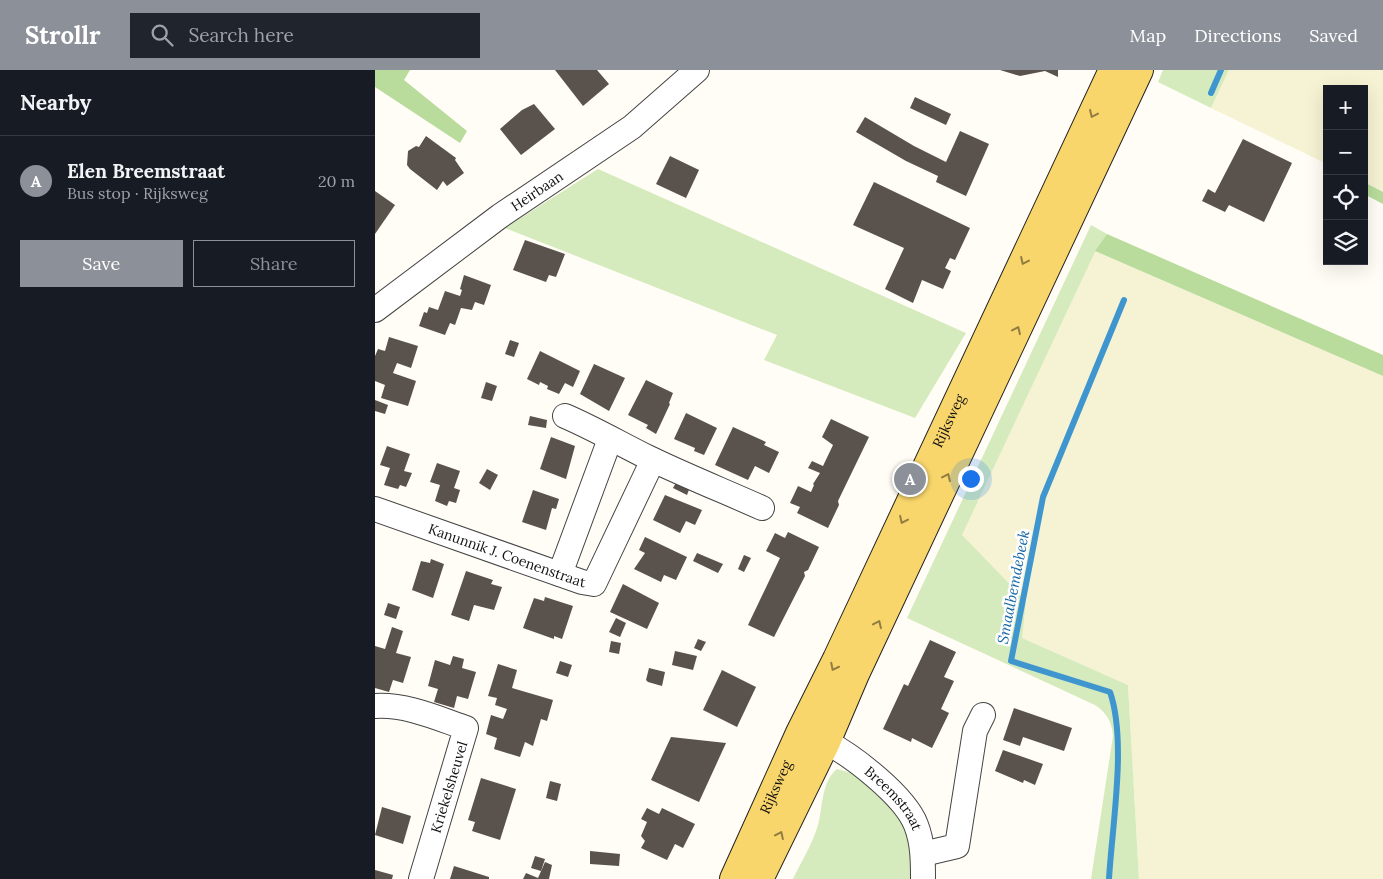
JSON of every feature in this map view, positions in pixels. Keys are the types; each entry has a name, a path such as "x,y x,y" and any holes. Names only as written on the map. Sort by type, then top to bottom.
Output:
{"main road":[{"name":"Rijksweg","path":"734,879 800,733 837,660 1113,70"},
{"name":"Rijksweg","path":"759,879 826,742 855,674 1139,70"}],"street":[{"name":"Heirbaan","path":"375,310 500,216 632,127 697,70"},
{"path":"565,416 594,428 609,439 653,460 762,508"},
{"name":"Kanunnik J. Coenenstraat","path":"560,574 609,439"},
{"name":"Kanunnik J. Coenenstraat","path":"375,509 582,582 594,584 653,460"},
{"name":"Kriekelsheuvel","path":"375,706 389,705 466,728 421,879"},
{"path":"923,854 957,846 975,731 983,715"},
{"name":"Breemstraat","path":"826,742 853,758 899,800 916,824 923,854 923,879"}],"shaded area":[{"path":"1229,70 1383,70 1383,192 1368,184 1368,85 1323,85 1323,162 1211,108"},
{"path":"1095,251 1383,376 1383,879 1139,879 1128,685 1022,638 961,535"}],"green space":[{"path":"375,70 410,70 404,80 467,131 460,143 375,87"},
{"path":"1163,70 1229,70 1211,108 1158,82"},
{"path":"598,169 966,333 915,418 764,360 777,335 505,228"},
{"path":"1368,184 1383,192 1383,204 1368,196"},
{"path":"1091,225 1107,234 1095,252 962,535 1026,601 1022,638 1128,685 1139,879 1091,879 1113,736 1110,722 1103,711 1095,705 907,618"},
{"path":"1107,234 1383,355 1383,376 1095,251"},
{"path":"837,769 858,775 902,818 909,835 914,879 793,879 816,832 825,788 832,774"}],"building":[{"path":"555,70 597,70 609,84 583,106"},
{"path":"1000,70 1058,70 1058,77 1045,71 1020,76"},
{"path":"915,97 951,114 946,125 910,108"},
{"path":"534,104 555,129 521,155 500,129 522,110"},
{"path":"865,117 914,146 946,162 960,131 989,144 966,196 936,182 938,176 906,161 856,132"},
{"path":"426,136 456,158 455,160 464,173 447,186 443,181 437,190 407,165 408,151 416,146 419,147"},
{"path":"1243,139 1292,163 1264,222 1229,205 1225,212 1202,201 1208,189 1215,193"},
{"path":"670,156 699,170 686,198 656,184"},
{"path":"874,182 970,228 955,260 950,258 945,268 951,271 943,289 922,280 913,303 885,289 904,248 853,225"},
{"path":"375,191 395,205 375,234"},
{"path":"525,240 565,254 556,277 549,275 546,282 513,270"},
{"path":"464,275 491,285 484,305 475,302 472,310 461,308 455,325 450,323 445,335 419,326 424,312 427,313 429,307 438,310 445,291 460,296"},
{"path":"389,337 418,346 411,368 397,363 393,373 416,381 408,406 381,398 385,385 375,381 375,356 378,349 385,351"},
{"path":"510,340 519,343 514,357 505,354"},
{"path":"540,351 580,371 573,387 565,383 559,394 547,389 548,386 540,382 539,385 527,379"},
{"path":"594,364 625,378 609,411 580,394"},
{"path":"646,380 673,393 656,434 646,428 648,425 628,415"},
{"path":"486,382 497,386 492,401 481,398"},
{"path":"375,400 388,405 385,414 375,411"},
{"path":"686,413 717,428 704,455 694,451 695,448 674,439"},
{"path":"530,416 547,420 546,428 528,425"},
{"path":"831,419 869,437 838,501 839,505 828,528 797,513 800,507 790,503 798,486 811,492 813,484 820,473 808,468 812,461 823,466 833,445 822,437"},
{"path":"733,427 766,442 764,445 779,452 769,473 755,466 748,480 715,465"},
{"path":"551,437 575,446 566,479 540,469"},
{"path":"387,446 410,454 404,471 412,473 406,487 400,485 398,489 384,485 390,468 380,465"},
{"path":"437,463 460,471 454,488 460,490 456,503 449,501 447,506 435,501 440,485 430,482"},
{"path":"487,469 498,475 490,490 479,483"},
{"path":"677,481 690,487 687,495 673,488"},
{"path":"533,490 559,499 556,509 552,508 546,530 522,522"},
{"path":"665,495 702,510 695,525 686,521 680,533 653,520"},
{"path":"788,532 819,547 808,570 804,572 805,576 774,637 748,625 780,558 766,551 775,533 785,538"},
{"path":"645,537 687,557 676,580 664,575 661,582 634,569 645,553 639,550"},
{"path":"697,553 723,564 718,573 693,561"},
{"path":"744,555 751,558 744,572 738,569"},
{"path":"431,559 444,564 433,598 412,590 421,561 430,563"},
{"path":"466,571 493,580 491,584 502,587 494,610 474,605 469,621 451,615"},
{"path":"623,584 659,603 647,629 610,612"},
{"path":"545,597 573,606 562,639 554,636 554,639 523,628 534,598 544,601"},
{"path":"388,603 400,607 396,619 384,615"},
{"path":"616,618 626,623 620,637 609,632"},
{"path":"392,627 403,631 396,653 411,657 403,683 393,680 389,692 375,688 375,646 385,649"},
{"path":"698,639 706,642 701,651 694,648"},
{"path":"930,640 956,652 944,677 954,681 941,709 949,713 932,748 912,738 911,742 883,729 904,684 908,686"},
{"path":"611,641 621,643 619,654 609,652"},
{"path":"675,651 697,656 693,670 672,665"},
{"path":"453,656 464,659 462,668 476,672 468,699 457,696 454,708 434,702 438,689 428,686 435,660 450,665"},
{"path":"560,661 572,665 568,677 556,673"},
{"path":"498,664 517,670 512,688 553,700 547,721 541,719 533,746 525,742 520,757 494,749 497,738 486,734 491,715 503,719 507,709 495,705 497,698 488,696"},
{"path":"649,668 665,672 662,686 646,680"},
{"path":"722,670 756,687 737,727 703,710"},
{"path":"1014,708 1072,728 1064,751 1023,737 1020,746 1003,740"},
{"path":"671,737 726,743 699,802 651,780"},
{"path":"1003,750 1043,764 1035,785 1024,780 1023,783 995,771"},
{"path":"481,778 516,789 500,840 472,831 475,822 468,820"},
{"path":"550,781 561,784 557,801 546,798"},
{"path":"382,807 411,816 403,844 375,835"},
{"path":"647,808 659,814 662,808 695,824 683,848 675,844 667,860 641,848 645,841 641,836 647,822 641,819"},
{"path":"590,851 620,854 619,866 590,864"},
{"path":"535,856 545,859 541,871 531,868"},
{"path":"545,862 552,865 549,879 523,879 526,873 538,878"},
{"path":"454,866 489,877 489,879 450,879"},
{"path":"375,870 393,875 392,879 375,879"}],"waterway":[{"name":"Smaalbemdebeek","path":"1211,93 1221,70"},
{"name":"Smaalbemdebeek","path":"1109,879 1118,759 1115,712 1110,692 1011,661 1043,497 1124,300"}],"place":[{"name":"Elen Breemstraat","path":"910,479"}]}
